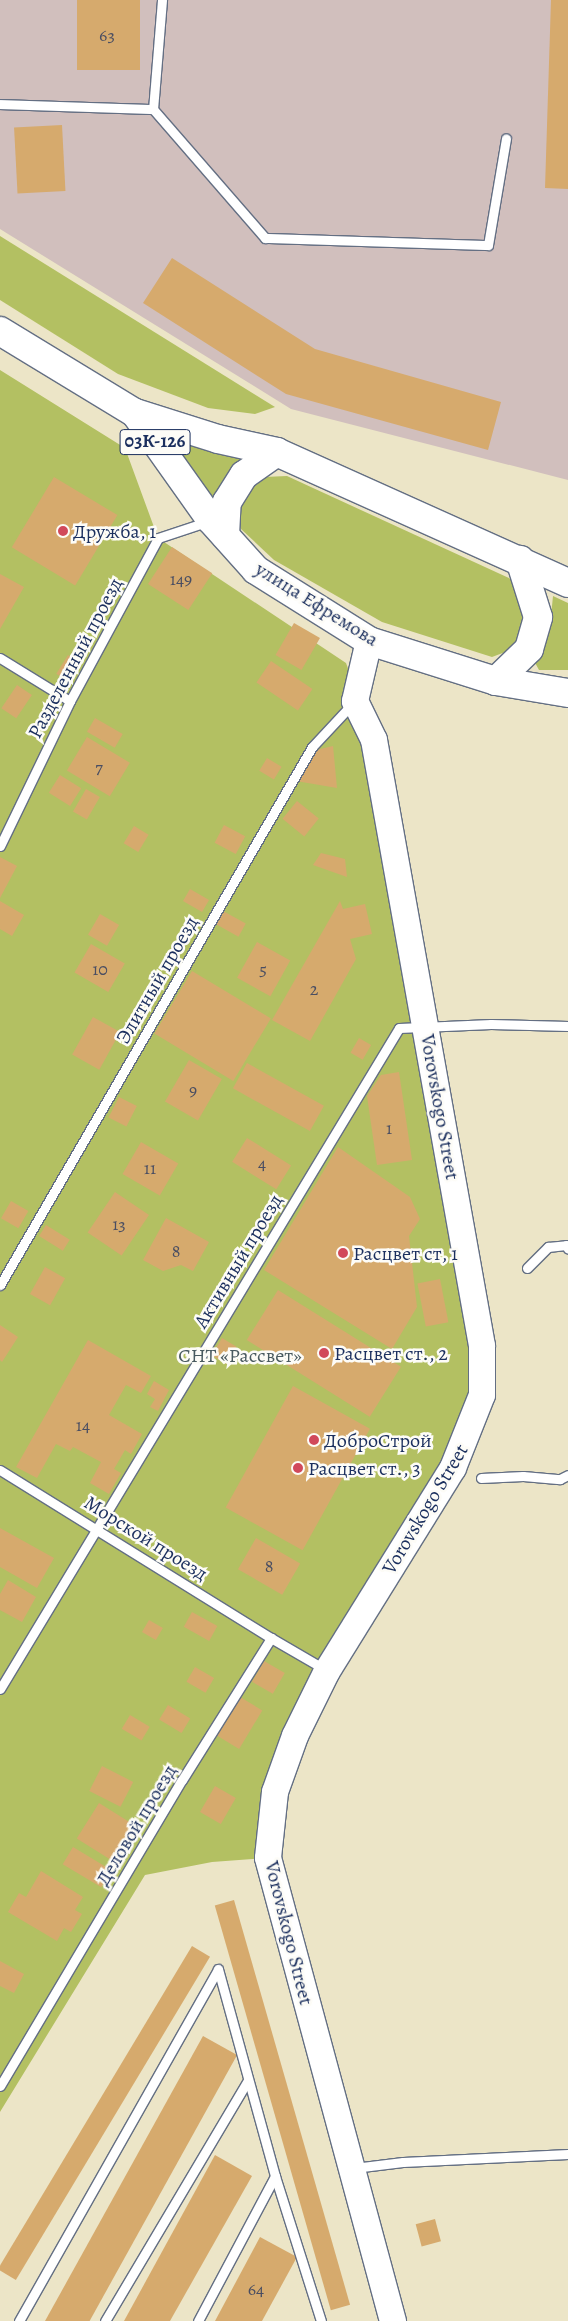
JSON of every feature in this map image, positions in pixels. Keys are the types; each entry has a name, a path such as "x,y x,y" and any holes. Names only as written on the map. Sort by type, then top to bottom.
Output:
{"main road":[{"name":"улица Ефремова","path":"0,331 135,413 218,439 277,452 568,583"},
{"name":"улица Ефремова","path":"135,413 218,528 256,570 369,641 496,681 568,693"},
{"path":"218,528 227,502 244,474 277,452"},
{"path":"496,681 528,649 538,617 520,560"}],"street":[{"path":"355,701 369,641"},
{"name":"Vorovskogo Street","path":"355,701 374,740 482,1346 482,1395 453,1468 326,1671 296,1736 275,1792 268,1858 393,2321"}],"lane":[{"path":"162,0 153,110 265,238 488,245 506,139"},
{"path":"0,104 153,110"},
{"name":"Разделенный проезд","path":"0,846 70,701 158,538 218,528"},
{"path":"0,658 70,701"},
{"name":"Элитный проезд","path":"0,1285 312,747 355,701"},
{"path":"426,1027 491,1024 568,1026"},
{"name":"Активный проезд","path":"0,1689 96,1527 399,1028 426,1027"},
{"path":"527,1268 548,1247 566,1245 568,1249"},
{"name":"Морской проезд","path":"0,1470 96,1527 271,1638"},
{"path":"481,1478 523,1476 560,1480 568,1475"},
{"path":"271,1638 326,1671"},
{"name":"Деловой проезд","path":"0,2086 182,1780 271,1638"},
{"path":"19,2321 218,1969 275,2176 321,2321"},
{"path":"105,2321 248,2080"},
{"path":"351,2168 402,2162 568,2154"},
{"path":"198,2321 275,2176"}],"shaded area":[{"path":"0,0 568,0 568,480 291,409 0,229"}],"green space":[{"path":"0,236 275,407 255,414 208,408 118,374 0,300"},
{"name":"СНТ «Рассвет»","path":"0,370 125,448 158,538 346,663 374,740 482,1395 327,1671 268,1858 212,1862 145,1875 0,2112"},
{"path":"171,434 247,458 215,502 166,441"},
{"path":"287,476 513,580 527,619 518,642 508,651 492,657 382,622 274,560 241,529 236,508 250,485 264,477"},
{"path":"553,596 568,603 568,670 539,670 533,659 551,616"}],"building":[{"path":"77,0 140,0 140,70 77,70"},
{"path":"551,0 568,0 568,189 545,188"},
{"path":"62,125 65,191 18,193 14,128"},
{"path":"172,258 315,349 501,402 488,450 286,394 143,303"},
{"name":"Дружба, 1","path":"54,477 117,515 75,585 12,547"},
{"path":"172,547 212,573 188,610 148,584"},
{"path":"0,574 24,587 0,629"},
{"path":"294,623 320,638 301,670 276,655"},
{"path":"68,655 81,663 69,682 56,674"},
{"path":"271,661 312,689 298,711 256,683"},
{"path":"17,685 32,695 16,718 1,708"},
{"path":"95,718 123,734 115,748 87,732"},
{"path":"87,737 130,763 110,796 67,770"},
{"path":"333,746 337,788 296,781 316,750"},
{"path":"267,758 282,767 274,780 259,771"},
{"path":"60,775 81,788 70,806 49,793"},
{"path":"86,789 100,797 87,820 73,812"},
{"path":"297,801 319,819 304,836 283,819"},
{"path":"224,825 245,836 236,854 215,843"},
{"path":"134,826 149,835 138,852 124,843"},
{"path":"321,853 345,859 347,877 313,865"},
{"path":"0,857 17,866 0,898"},
{"path":"190,889 209,900 202,912 183,901"},
{"path":"0,901 24,915 12,936 0,929"},
{"path":"340,901 343,909 365,904 372,934 350,939 356,959 310,1041 272,1020"},
{"path":"223,911 246,924 238,937 216,924"},
{"path":"100,914 119,925 107,946 88,935"},
{"path":"257,942 290,960 270,996 237,978"},
{"path":"91,944 125,964 108,992 74,973"},
{"path":"192,971 271,1018 233,1081 154,1034"},
{"path":"93,1017 120,1032 99,1070 72,1055"},
{"path":"359,1038 371,1045 363,1060 350,1053"},
{"path":"189,1060 222,1079 198,1121 165,1102"},
{"path":"247,1063 324,1106 310,1131 233,1088"},
{"path":"399,1072 412,1160 377,1165 367,1096 381,1075"},
{"path":"119,1097 137,1106 126,1127 109,1117"},
{"path":"247,1138 291,1166 276,1189 232,1162"},
{"path":"141,1142 178,1164 160,1196 122,1174"},
{"name":"Расцвет ст, 1","path":"338,1147 410,1197 420,1219 409,1236 417,1307 392,1349 264,1270"},
{"path":"115,1192 149,1215 122,1256 88,1233"},
{"path":"11,1201 28,1211 18,1228 1,1218"},
{"path":"166,1218 209,1242 193,1271 181,1265 163,1271 143,1260"},
{"path":"46,1225 70,1240 63,1251 39,1236"},
{"path":"45,1267 65,1278 50,1305 30,1294"},
{"path":"440,1279 448,1322 426,1327 417,1283"},
{"name":"Расцвет ст., 2","path":"278,1290 401,1367 370,1417 247,1340"},
{"path":"0,1325 18,1337 2,1362 0,1360"},
{"path":"222,1338 237,1347 226,1364 212,1355"},
{"path":"88,1340 151,1376 141,1393 126,1385 109,1415 142,1434 131,1454 125,1450 114,1469 121,1473 109,1494 90,1483 101,1462 73,1447 70,1451 56,1444 37,1478 16,1467"},
{"path":"154,1381 169,1390 158,1411 150,1407 155,1399 147,1394"},
{"name":"Расцвет ст., 3","path":"293,1386 370,1429 303,1550 226,1508"},
{"path":"0,1528 54,1558 37,1588 0,1567"},
{"path":"256,1538 300,1564 282,1595 238,1569"},
{"path":"8,1580 36,1597 22,1622 0,1610 0,1594"},
{"path":"192,1612 217,1626 209,1641 184,1627"},
{"path":"149,1620 163,1628 156,1640 142,1632"},
{"path":"264,1661 285,1673 273,1694 252,1682"},
{"path":"195,1667 214,1678 206,1693 186,1682"},
{"path":"240,1697 262,1710 239,1749 217,1736"},
{"path":"168,1705 190,1718 182,1733 159,1720"},
{"path":"130,1715 150,1727 141,1741 122,1729"},
{"path":"102,1766 133,1782 120,1807 89,1791"},
{"path":"215,1786 236,1798 221,1824 200,1812"},
{"path":"99,1803 141,1829 118,1865 77,1839"},
{"path":"73,1847 112,1870 101,1887 63,1864"},
{"path":"41,1871 83,1897 75,1910 82,1914 71,1932 64,1928 57,1941 8,1912 19,1893 26,1897"},
{"path":"234,1900 350,2305 331,2310 215,1906"},
{"path":"192,1946 210,1957 16,2280 0,2270 0,2266"},
{"path":"0,1961 24,1974 14,1993 0,1986"},
{"path":"203,2036 237,2055 90,2321 45,2321"},
{"path":"215,2155 252,2176 170,2321 124,2321"},
{"path":"435,2219 441,2241 422,2246 416,2224"},
{"path":"260,2237 297,2257 262,2321 215,2321"}],"place":[{"name":"Дружба, 1","path":"63,531"},
{"name":"Расцвет ст, 1","path":"343,1253"},
{"name":"Расцвет ст., 2","path":"324,1353"},
{"name":"ДоброСтрой","path":"314,1440"},
{"name":"Расцвет ст., 3","path":"298,1468"}]}
